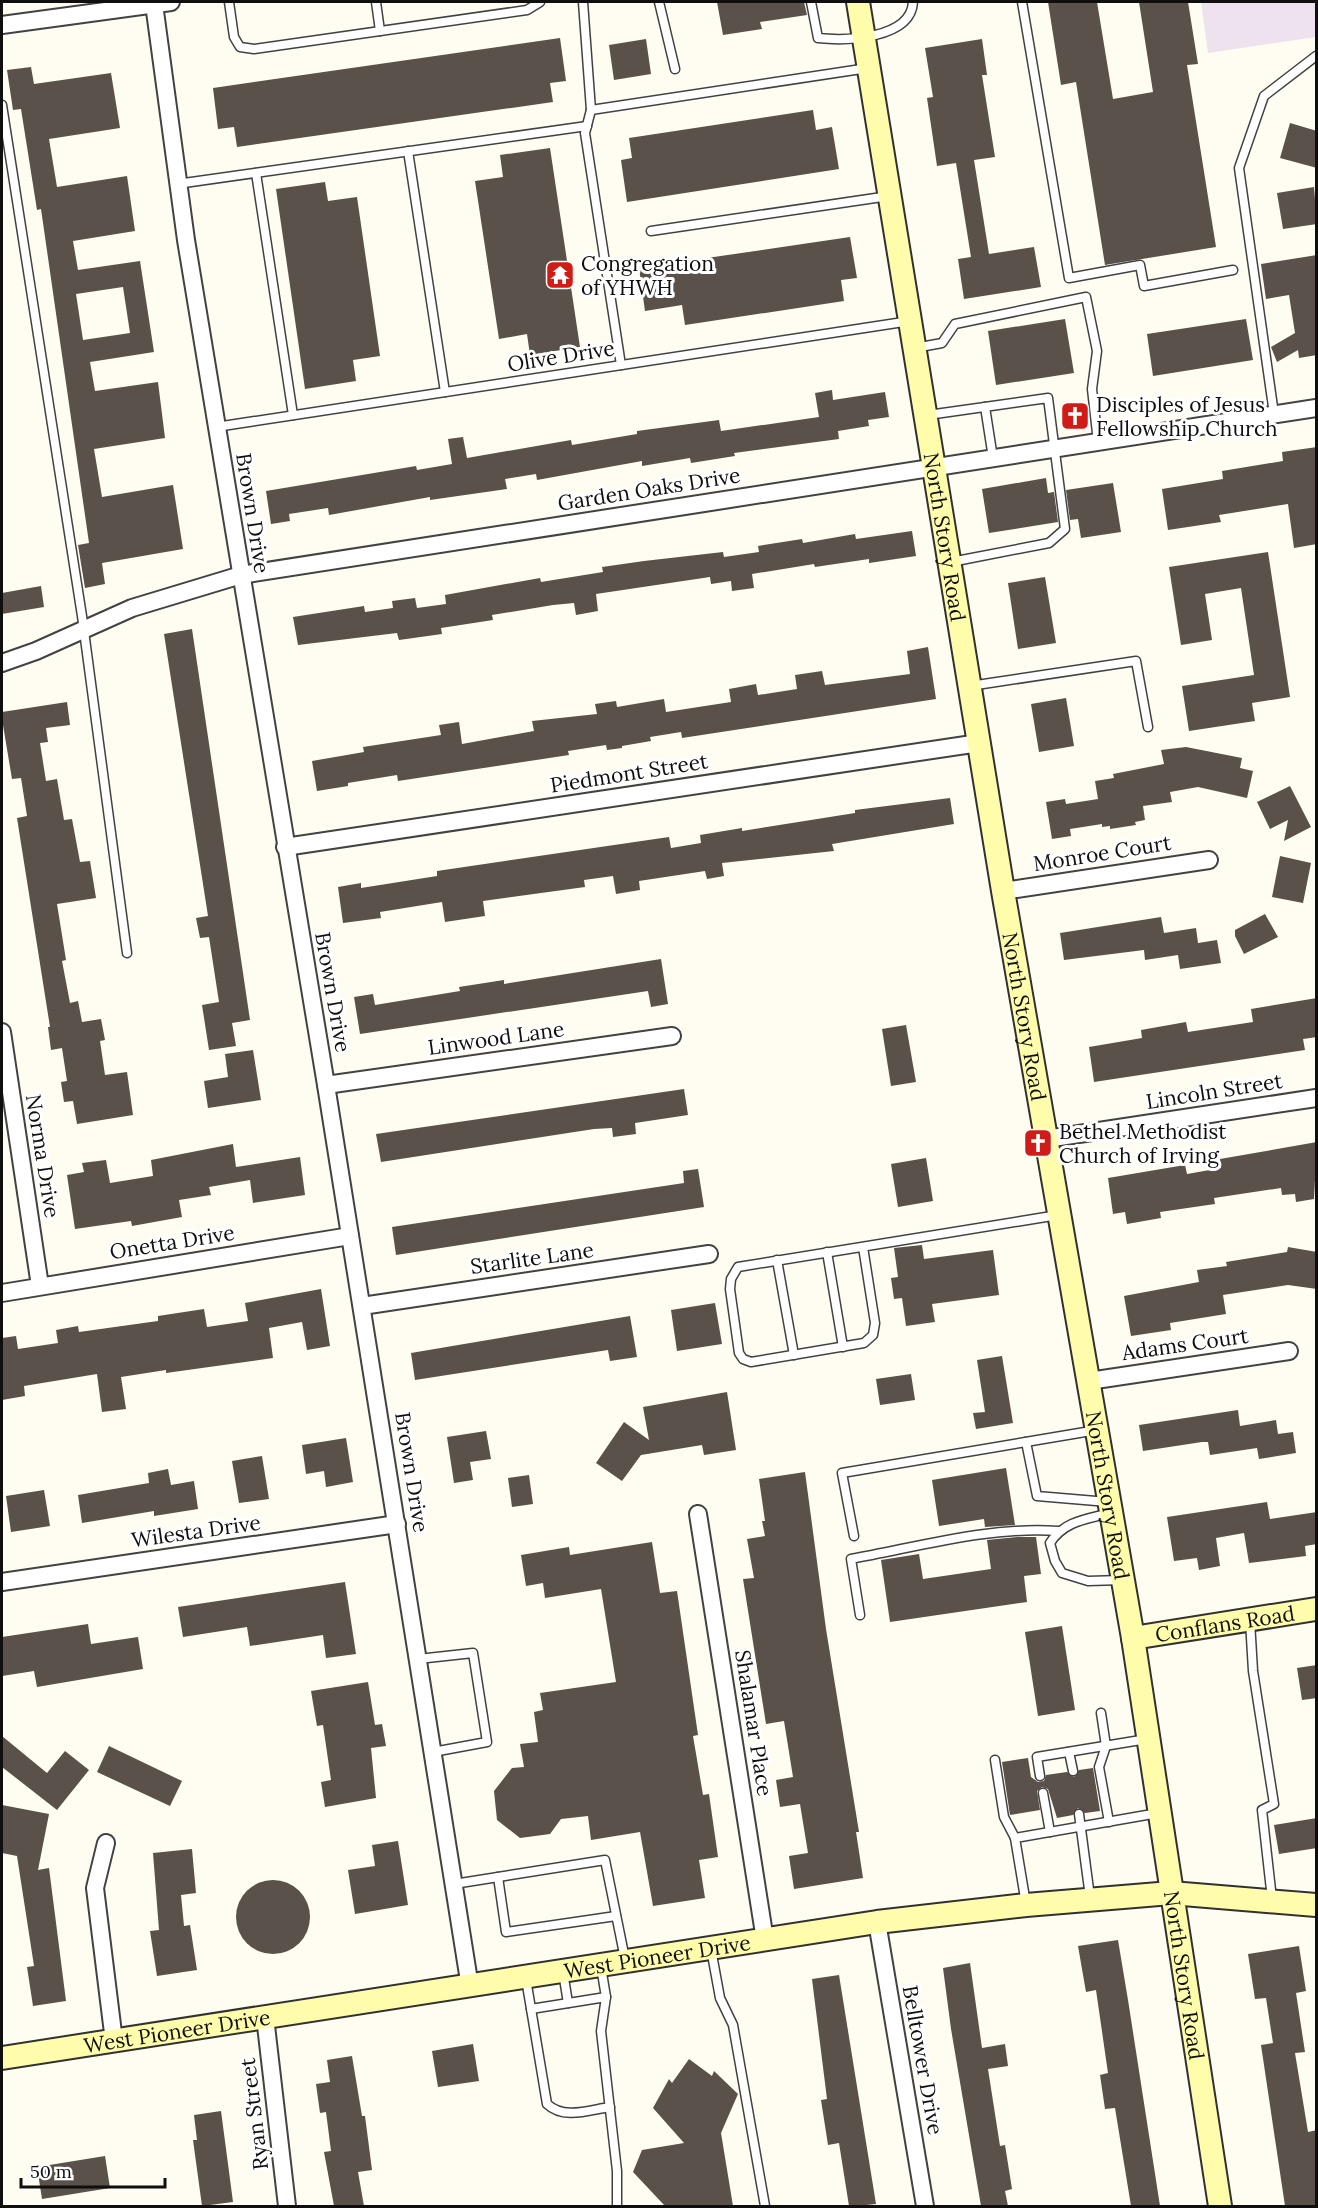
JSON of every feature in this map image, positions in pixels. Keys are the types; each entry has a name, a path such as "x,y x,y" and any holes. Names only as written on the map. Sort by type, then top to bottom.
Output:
{"main road":[{"name":"North Story Road","path":"858,2 1003,891 1133,1638 1220,2206"},
{"name":"Conflans Road","path":"1133,1638 1317,1609"},
{"name":"West Pioneer Drive","path":"2,2058 877,1922 1026,1905 1171,1893 1272,1899 1317,1905"}],"street":[{"path":"2,25 171,2"},
{"name":"Brown Drive","path":"154,3 177,184 326,1084 470,1987"},
{"name":"Garden Oaks Drive","path":"2,663 142,604 241,575 1317,408"},
{"name":"Piedmont Street","path":"285,847 979,742"},
{"name":"Monroe Court","path":"1003,891 1209,860"},
{"name":"Norma Drive","path":"2,1032 40,1286"},
{"name":"Linwood Lane","path":"326,1084 672,1036"},
{"name":"Lincoln Street","path":"1046,1139 1317,1098"},
{"name":"Onetta Drive","path":"2,1293 350,1236"},
{"name":"Starlite Lane","path":"362,1306 709,1254"},
{"name":"Adams Court","path":"1089,1380 1289,1351"},
{"name":"Shalamar Place","path":"698,1514 765,1940"},
{"name":"Wilesta Drive","path":"2,1582 397,1524"},
{"path":"106,1843 95,1888 114,2041"},
{"name":"Belltower Drive","path":"877,1922 925,2206"},
{"name":"Ryan Street","path":"265,2017 287,2206"}],"lane":[{"path":"228,2 234,37 240,47 254,49 527,10 540,2"},
{"path":"376,2 380,31"},
{"path":"583,2 591,110 585,134 621,365"},
{"path":"659,2 675,69"},
{"path":"810,2 818,38 837,40 888,32 902,24 914,2"},
{"path":"1022,2 1069,278 1140,265 1144,285 1233,270"},
{"path":"1274,414 1239,168 1264,96 1317,56"},
{"path":"591,110 868,68"},
{"path":"2,105 84,630 127,953"},
{"path":"177,184 587,126"},
{"path":"408,151 445,392"},
{"path":"256,173 293,415"},
{"path":"651,231 890,196"},
{"path":"915,348 942,343 955,324 1086,297 1097,351 1092,389 1098,442"},
{"name":"Olive Drive","path":"216,427 911,321"},
{"path":"927,415 1048,398 1065,529 1049,543 950,562"},
{"path":"984,407 993,458"},
{"path":"970,686 1136,661 1148,727"},
{"path":"863,1247 875,1323 873,1335 864,1343 843,1347 751,1362 743,1359 740,1353 731,1278 738,1267 1060,1215"},
{"path":"827,1252 843,1347"},
{"path":"777,1260 794,1355"},
{"path":"854,1536 842,1473 1098,1430"},
{"path":"1026,1442 1037,1496 1111,1508"},
{"path":"1111,1508 1074,1522 1058,1531 1050,1543 1055,1561 1062,1573 1088,1581 1123,1580"},
{"path":"860,1615 851,1559 982,1535 1035,1530 1058,1531"},
{"path":"1250,1620 1253,1671 1274,1804 1262,1810 1272,1899"},
{"path":"418,1659 473,1653 487,1742 433,1752"},
{"path":"1101,1713 1106,1746 1099,1767 1109,1822"},
{"path":"1040,1776 1037,1757 1148,1739"},
{"path":"1069,1752 1073,1771"},
{"path":"995,1760 1004,1817 1016,1838 1026,1905"},
{"path":"1043,1793 1050,1832"},
{"path":"1016,1838 1159,1813"},
{"path":"1079,1814 1091,1899"},
{"path":"454,1884 605,1860 625,1962"},
{"path":"498,1877 506,1932 616,1916"},
{"path":"711,1949 720,1998 733,2025 765,2206"},
{"path":"601,1966 606,1997 601,2031 617,2170 616,2206"},
{"path":"563,1972 568,2003"},
{"path":"526,1978 547,2104 555,2112 563,2114 610,2107"},
{"path":"531,2009 606,1997"}],"shaded area":[{"path":"1201,2 1316,2 1316,37 1208,53"}],"building":[{"path":"717,2 804,2 807,15 760,22 762,29 723,35"},
{"path":"1048,2 1097,2 1113,99 1153,92 1139,2 1188,2 1198,64 1187,65 1216,247 1105,265 1076,82 1061,85"},
{"path":"560,38 566,81 550,83 553,102 237,147 234,127 218,129 213,88"},
{"path":"646,39 651,74 614,80 609,45"},
{"path":"982,39 987,75 982,75 995,157 974,160 989,254 1034,247 1041,287 964,299 958,259 971,257 956,163 937,166 927,98 933,97 925,48"},
{"path":"31,67 34,84 111,73 120,128 49,139 57,187 127,176 135,231 73,241 78,270 140,261 154,352 90,362 95,391 158,382 165,438 94,449 102,497 173,485 183,549 102,563 105,584 85,588 78,545 89,543 41,209 37,210 21,109 13,110 7,70","holes":["123,287 130,333 83,340 76,294"]},
{"path":"813,110 816,130 832,127 839,169 627,202 621,160 632,158 629,138"},
{"path":"1290,123 1317,131 1317,168 1280,158"},
{"path":"550,148 580,347 530,355 527,334 499,339 475,181 503,177 500,155"},
{"path":"325,182 328,201 357,197 380,356 353,360 356,381 305,389 276,189"},
{"path":"1314,187 1317,224 1283,229 1277,193"},
{"path":"850,237 857,278 841,280 844,301 685,325 682,305 645,311 639,268"},
{"path":"1317,255 1317,355 1299,358 1298,350 1277,362 1271,347 1295,333 1289,295 1266,299 1261,264"},
{"path":"1065,319 1074,373 996,385 988,331"},
{"path":"1246,319 1253,360 1153,376 1147,334"},
{"path":"832,390 833,400 885,392 889,417 868,420 869,426 838,431 839,439 734,453 735,456 691,463 690,458 642,466 642,461 537,480 536,474 505,479 507,489 430,500 430,497 329,515 328,508 289,514 290,521 271,524 266,491 416,466 417,470 452,464 448,439 463,437 467,458 571,440 572,445 637,434 637,431 719,420 721,431 819,417 815,393"},
{"path":"1317,447 1317,544 1294,548 1288,504 1219,515 1221,522 1168,530 1162,489 1223,479 1222,471 1283,461 1282,452"},
{"path":"1046,478 1048,493 1054,492 1058,522 989,533 982,489"},
{"path":"1113,483 1121,532 1081,538 1078,519 1070,520 1066,490"},
{"path":"912,531 916,556 869,563 869,559 815,567 814,564 752,574 754,588 732,591 731,581 711,584 710,577 596,594 598,611 576,615 574,603 553,605 492,615 493,620 441,628 442,634 399,640 397,633 298,645 293,617 364,606 365,612 393,608 392,601 415,598 417,608 446,604 445,595 540,578 541,582 603,572 602,567 723,552 724,557 759,552 758,546 802,539 803,543 855,534 856,539"},
{"path":"1268,552 1290,697 1252,703 1255,721 1189,731 1182,686 1254,675 1241,588 1205,594 1212,640 1181,645 1169,567"},
{"path":"1045,577 1056,643 1018,649 1008,583"},
{"path":"41,586 44,607 2,614 2,593"},
{"path":"192,629 250,1020 232,1023 236,1046 209,1050 202,1005 219,1002 209,937 200,938 196,918 208,916 164,634"},
{"path":"928,647 936,699 682,738 681,732 650,737 651,741 622,746 622,748 607,750 606,745 568,751 569,755 398,781 397,775 317,791 312,761 364,752 363,747 441,735 439,725 459,722 462,744 534,731 532,721 597,714 595,704 616,701 617,707 664,699 666,712 731,702 729,689 756,684 758,695 797,689 795,675 822,671 825,685 910,674 907,651"},
{"path":"1066,698 1074,746 1039,752 1031,704"},
{"path":"67,702 70,725 46,728 48,742 40,743 46,781 57,779 64,820 72,819 80,862 90,861 96,898 57,904 66,960 62,961 70,1003 78,1001 82,1022 101,1019 105,1040 100,1041 105,1075 127,1072 133,1115 77,1124 73,1101 64,1102 61,1082 67,1081 62,1048 51,1050 48,1027 50,1027 17,818 27,816 21,778 12,779 2,719 2,712"},
{"path":"1186,747 1242,758 1240,768 1253,771 1247,798 1198,787 1170,792 1172,802 1143,806 1145,820 1135,822 1136,825 1110,829 1110,826 1102,827 1102,824 1070,829 1071,836 1052,839 1046,802 1065,799 1066,804 1098,799 1095,781 1114,778 1113,774 1164,764 1161,750"},
{"path":"1290,786 1311,827 1284,841 1288,820 1270,829 1257,802"},
{"path":"950,798 954,824 832,844 834,851 722,863 724,876 707,879 705,871 639,881 640,890 616,894 613,876 584,880 585,887 483,901 485,916 445,922 442,902 380,912 381,918 343,923 338,887 361,883 361,888 437,876 437,871 669,837 671,848 701,843 700,835 742,828 742,831 855,813 855,810"},
{"path":"1280,856 1311,863 1303,903 1272,897"},
{"path":"1265,914 1278,937 1244,954 1235,936 1235,930"},
{"path":"1161,917 1164,933 1196,928 1198,943 1217,940 1221,963 1180,969 1178,955 1145,960 1144,950 1064,960 1060,933"},
{"path":"661,959 668,1004 651,1007 648,991 360,1034 354,997 373,994 375,1005 460,991 459,987 504,980 504,984"},
{"path":"1317,998 1317,1037 1303,1039 1305,1050 1094,1082 1089,1047 1142,1038 1141,1030 1186,1022 1188,1032 1253,1022 1251,1009"},
{"path":"906,1025 916,1082 891,1086 882,1029"},
{"path":"253,1050 261,1100 208,1108 204,1081 228,1077 225,1054"},
{"path":"684,1089 688,1115 635,1123 636,1134 613,1137 612,1128 594,1129 381,1162 376,1134"},
{"path":"1317,1142 1314,1199 1296,1202 1295,1194 1282,1195 1281,1188 1214,1198 1215,1204 1160,1212 1161,1218 1127,1224 1125,1212 1113,1214 1108,1178 1185,1165 1187,1174 1221,1168 1220,1159"},
{"path":"233,1144 236,1167 300,1157 305,1195 253,1203 250,1180 209,1187 211,1195 179,1200 182,1217 132,1226 131,1221 75,1229 67,1175 84,1172 82,1163 106,1160 110,1183 153,1176 151,1160"},
{"path":"926,1158 933,1201 898,1207 891,1164"},
{"path":"698,1169 704,1207 396,1255 392,1227 684,1183 683,1171"},
{"path":"922,1245 924,1259 993,1250 999,1295 932,1304 935,1322 906,1326 902,1298 894,1299 891,1278 898,1277 894,1248"},
{"path":"1288,1247 1317,1252 1317,1289 1288,1285 1223,1295 1226,1314 1170,1323 1171,1330 1131,1336 1124,1296 1199,1282 1197,1270 1227,1266 1226,1262 1287,1252"},
{"path":"321,1289 330,1346 307,1350 302,1322 269,1328 273,1358 121,1377 126,1409 102,1412 97,1374 24,1386 25,1396 2,1400 2,1338 16,1336 18,1349 58,1343 56,1330 78,1326 79,1332 158,1321 158,1316 204,1309 207,1327 248,1321 245,1303"},
{"path":"715,1303 722,1344 677,1351 671,1310"},
{"path":"630,1316 637,1357 610,1361 608,1350 415,1380 411,1353"},
{"path":"1002,1356 1013,1423 976,1429 973,1413 985,1412 977,1360"},
{"path":"911,1374 915,1400 880,1405 876,1379"},
{"path":"727,1392 736,1450 704,1455 702,1445 641,1455 622,1481 596,1463 624,1422 649,1440 643,1407"},
{"path":"1238,1410 1240,1426 1276,1420 1278,1434 1293,1432 1296,1453 1259,1459 1257,1448 1210,1455 1208,1442 1143,1451 1139,1425"},
{"path":"486,1431 491,1459 470,1462 473,1480 454,1483 447,1437"},
{"path":"346,1438 353,1482 326,1487 324,1471 306,1474 302,1445"},
{"path":"262,1456 269,1499 239,1503 232,1461"},
{"path":"1006,1468 1015,1525 985,1527 984,1519 939,1526 932,1480"},
{"path":"168,1469 171,1485 194,1481 198,1509 154,1516 154,1511 82,1523 78,1495 149,1483 148,1473"},
{"path":"805,1472 826,1629 859,1832 856,1832 863,1878 794,1889 789,1856 808,1853 800,1804 780,1807 776,1780 793,1777 784,1721 766,1724 743,1579 754,1578 747,1539 765,1536 759,1479"},
{"path":"529,1475 533,1504 512,1507 508,1478"},
{"path":"44,1490 50,1526 11,1532 6,1496"},
{"path":"1267,1502 1270,1519 1317,1512 1317,1544 1305,1546 1306,1556 1249,1563 1244,1533 1216,1538 1220,1566 1199,1570 1197,1558 1174,1561 1167,1517"},
{"path":"1036,1537 1041,1574 1024,1576 1027,1602 890,1622 881,1560 919,1554 923,1579 991,1569 987,1540"},
{"path":"652,1542 660,1593 677,1591 698,1735 693,1736 703,1795 709,1794 718,1857 699,1860 705,1898 653,1906 640,1832 591,1840 588,1816 561,1819 550,1834 520,1838 497,1820 494,1791 512,1768 524,1767 520,1744 538,1742 534,1712 543,1710 540,1693 616,1682 601,1589 545,1598 543,1583 526,1586 521,1555 569,1547 570,1555"},
{"path":"345,1582 356,1654 326,1658 323,1635 250,1646 247,1627 183,1637 178,1607"},
{"path":"88,1624 91,1644 138,1637 143,1669 37,1687 34,1671 2,1676 2,1637"},
{"path":"1062,1626 1075,1710 1038,1716 1025,1632"},
{"path":"1317,1665 1317,1698 1302,1700 1297,1668"},
{"path":"368,1682 375,1725 382,1724 386,1746 371,1748 376,1798 325,1807 321,1782 331,1780 323,1725 317,1726 311,1691"},
{"path":"2,1736 47,1773 65,1751 89,1770 57,1810 2,1767"},
{"path":"109,1746 182,1781 170,1806 97,1772"},
{"path":"1028,1758 1031,1777 1038,1782 1044,1781 1046,1775 1067,1772 1074,1777 1079,1770 1093,1768 1100,1811 1085,1813 1078,1808 1073,1815 1057,1818 1048,1789 1042,1787 1037,1791 1040,1810 1010,1815 1002,1762"},
{"path":"2,1805 49,1814 38,1870 49,1868 66,2001 33,2006 27,1967 34,1966 17,1856 2,1853"},
{"path":"1317,1818 1317,1848 1279,1854 1274,1825"},
{"path":"398,1841 408,1905 355,1914 348,1870 375,1866 372,1845"},
{"path":"192,1849 196,1893 181,1895 184,1926 190,1925 197,1970 157,1976 150,1931 159,1930 153,1853"},
{"path":"273,1880 287,1883 299,1891 307,1903 310,1917 307,1931 299,1943 287,1951 273,1954 259,1951 247,1943 239,1931 236,1917 239,1903 247,1891 259,1883"},
{"path":"1118,1940 1160,2206 1131,2206 1115,2108 1105,2109 1100,2075 1108,2073 1096,1990 1086,1992 1078,1946"},
{"path":"1299,1946 1306,1991 1296,1993 1305,2052 1295,2053 1308,2132 1317,2130 1317,2206 1285,2206 1261,2045 1273,2043 1266,1998 1255,1999 1248,1954"},
{"path":"970,1963 982,2048 1005,2044 1008,2066 988,2069 1000,2146 1005,2145 1012,2189 1005,2191 1008,2206 981,2206 951,2029 943,1968"},
{"path":"839,1975 876,2204 849,2206 839,2143 828,2145 821,2100 827,2099 812,1979"},
{"path":"473,2044 479,2081 438,2087 432,2051"},
{"path":"352,2056 362,2116 365,2116 372,2170 358,2172 364,2206 334,2206 324,2152 331,2151 326,2112 320,2113 316,2084 330,2082 327,2060"},
{"path":"689,2059 712,2076 714,2071 738,2094 721,2133 733,2206 665,2206 633,2172 642,2150 684,2143 653,2108 669,2079 672,2083"},
{"path":"221,2111 233,2202 202,2206 193,2140 197,2140 194,2115"},
{"path":"105,2156 110,2188 42,2199 37,2167"}],"place":[{"name":"Congregation of YHWH","path":"560,275"},
{"name":"Disciples of Jesus Fellowship Church","path":"1075,416"},
{"name":"Bethel Methodist Church of Irving","path":"1038,1143"}]}
